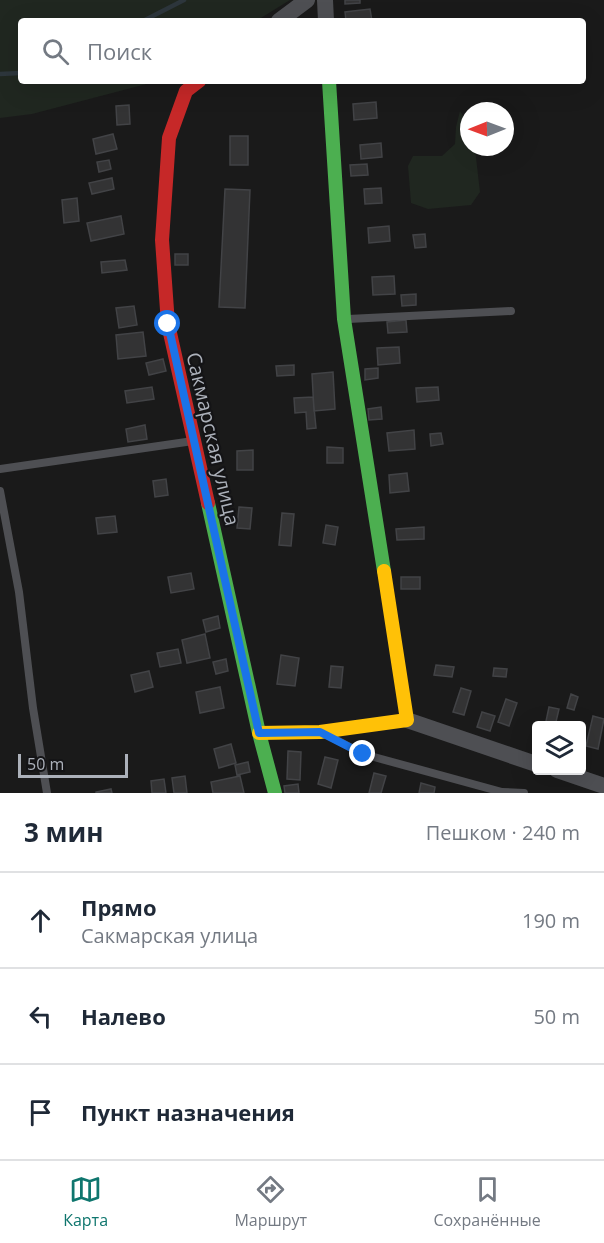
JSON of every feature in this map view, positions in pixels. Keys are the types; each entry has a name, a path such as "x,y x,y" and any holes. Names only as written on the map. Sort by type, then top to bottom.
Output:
{"street":[{"path":"283,18 307,0"},
{"path":"326,0 326,18"},
{"name":"Сакмарская улица","path":"195,84 186,91 169,138 162,240 168,324 274,793"},
{"path":"329,84 344,320 407,720"},
{"path":"259,733 320,732 407,720 532,762"},
{"path":"570,775 604,786"}],"lane":[{"path":"344,320 511,311"},
{"path":"0,469 194,441"},
{"path":"0,491 19,592 33,708 47,793"},
{"path":"320,732 363,754 502,792 524,793"}],"shaded area":[{"path":"0,0 290,0 261,18 18,18 18,84 147,84 32,114 0,118"},
{"path":"460,111 460,156 476,156 480,192 471,205 428,209 411,203 408,166 413,156 442,156 455,144"}],"building":[{"path":"345,0 360,0 360,3 345,4"},
{"path":"370,9 372,18 346,18 345,12"},
{"path":"376,102 377,118 354,120 353,104"},
{"path":"129,105 130,124 117,125 116,106"},
{"path":"113,134 117,149 96,154 93,139"},
{"path":"230,136 248,136 248,165 230,165"},
{"path":"381,143 382,157 361,159 360,145"},
{"path":"109,160 111,169 99,172 97,162"},
{"path":"367,164 368,175 351,176 350,165"},
{"path":"112,178 114,189 92,194 89,183"},
{"path":"381,188 382,203 365,204 364,189"},
{"path":"225,189 250,190 245,308 219,307"},
{"path":"77,198 79,221 64,223 62,200"},
{"path":"121,216 124,234 91,241 87,223"},
{"path":"389,226 390,241 369,243 368,228"},
{"path":"425,234 426,247 415,248 413,235"},
{"path":"175,254 188,254 188,265 175,265"},
{"path":"125,260 127,270 102,273 101,262"},
{"path":"394,276 395,294 373,295 372,277"},
{"path":"416,294 416,305 402,306 401,295"},
{"path":"134,306 137,325 119,328 116,308"},
{"path":"406,320 407,332 388,333 387,322"},
{"path":"143,332 146,356 118,359 116,335"},
{"path":"399,347 400,363 378,365 377,348"},
{"path":"163,359 166,371 149,375 146,363"},
{"path":"294,365 294,375 277,376 276,366"},
{"path":"378,368 378,378 365,380 365,369"},
{"path":"333,372 335,409 314,411 312,374"},
{"path":"152,387 154,399 127,403 125,391"},
{"path":"438,387 439,400 417,402 416,388"},
{"path":"313,397 316,428 307,429 306,412 295,413 294,398"},
{"path":"381,407 382,419 369,420 368,409"},
{"path":"145,425 147,439 128,442 126,429"},
{"path":"414,430 415,449 389,451 387,433"},
{"path":"441,433 443,444 431,446 430,434"},
{"path":"327,447 343,448 343,463 327,463"},
{"path":"253,450 253,470 237,470 237,451"},
{"path":"407,473 409,491 390,493 389,475"},
{"path":"166,479 168,495 155,497 153,481"},
{"path":"239,507 252,508 250,529 237,528"},
{"path":"282,513 294,514 291,546 279,545"},
{"path":"115,516 117,532 98,534 96,518"},
{"path":"326,525 338,527 335,545 323,543"},
{"path":"424,527 424,539 397,540 396,529"},
{"path":"191,573 194,589 171,593 168,577"},
{"path":"401,577 420,577 420,589 401,589"},
{"path":"218,616 220,628 206,632 203,620"},
{"path":"205,634 210,658 187,663 182,640"},
{"path":"178,649 181,663 160,667 157,653"},
{"path":"281,655 299,658 295,686 277,684"},
{"path":"226,659 228,671 216,674 213,662"},
{"path":"436,665 454,667 452,677 434,675"},
{"path":"331,666 343,667 341,688 329,687"},
{"path":"494,668 507,669 506,677 493,676"},
{"path":"149,671 153,687 135,692 131,675"},
{"path":"220,687 224,708 200,713 196,692"},
{"path":"461,688 471,691 464,715 453,712"},
{"path":"571,694 578,697 574,710 567,708"},
{"path":"506,699 517,703 509,726 498,722"},
{"path":"549,707 559,709 556,721 546,721"},
{"path":"482,712 495,716 490,731 477,727"},
{"path":"593,716 604,719 598,749 586,746"},
{"path":"231,744 236,763 219,768 214,749"},
{"path":"288,751 301,752 300,780 287,779"},
{"path":"325,757 338,760 331,788 318,784"},
{"path":"248,762 250,772 237,775 235,765"},
{"path":"374,773 386,776 381,793 369,793"},
{"path":"185,776 187,793 174,793 172,778"},
{"path":"240,776 244,793 213,793 211,782"},
{"path":"164,779 166,793 152,793 151,781"},
{"path":"421,783 435,787 434,793 419,793"},
{"path":"298,784 299,793 285,793 284,786"},
{"path":"111,789 112,793 96,793 96,792"}],"waterway":[{"path":"149,18 184,0"},
{"path":"0,74 18,73"}],"traffic: fast":[{"path":"329,84 344,319 384,571"},
{"path":"208,503 259,733 275,793"}],"traffic: slow":[{"path":"259,733 320,732 407,720 384,571"}],"traffic: jam":[{"path":"195,84 186,91 169,138 162,240 168,324 208,503"}],"route":[{"path":"168,324 259,733 320,732 363,754"}]}
